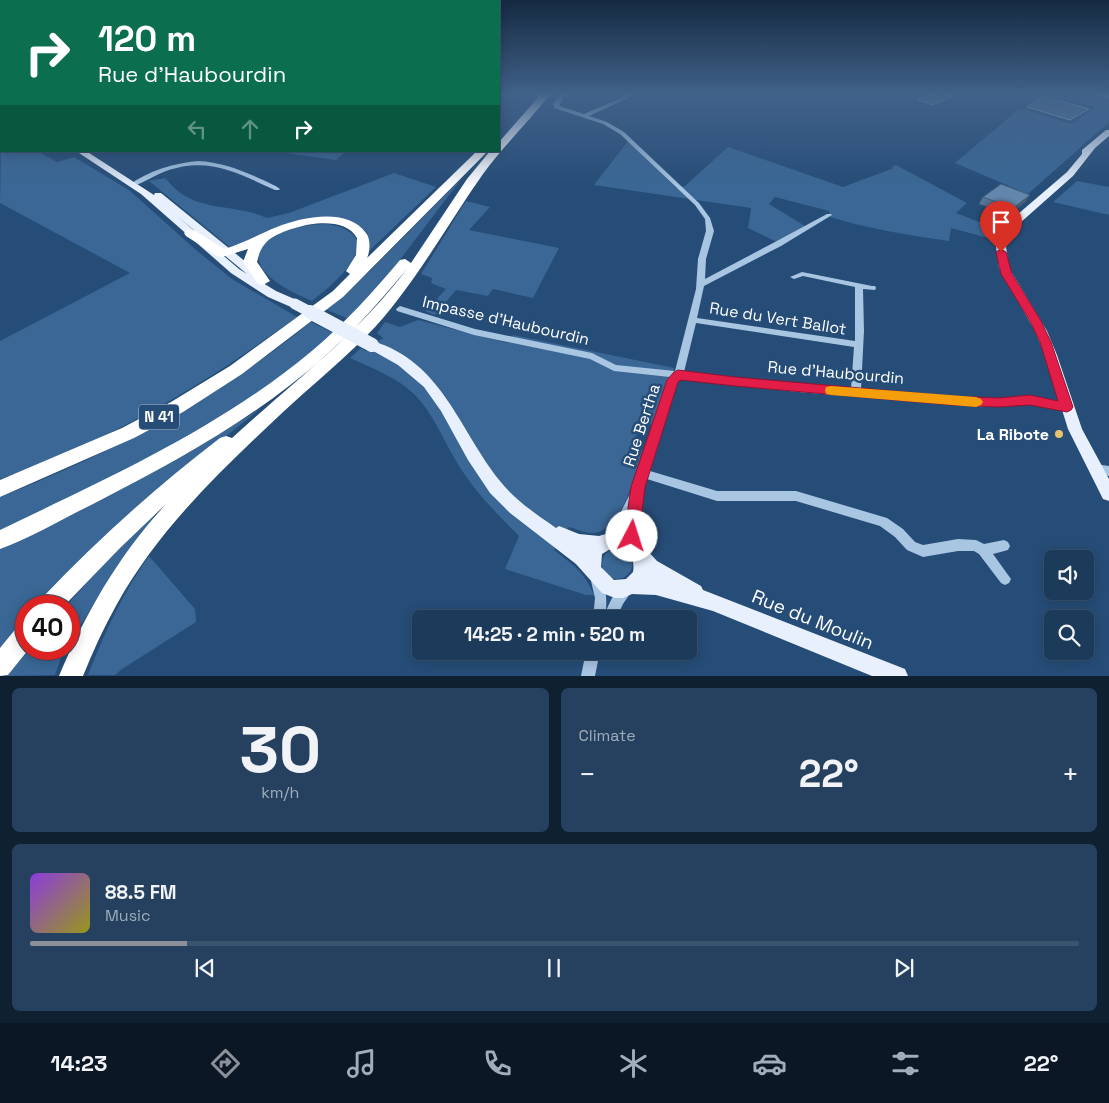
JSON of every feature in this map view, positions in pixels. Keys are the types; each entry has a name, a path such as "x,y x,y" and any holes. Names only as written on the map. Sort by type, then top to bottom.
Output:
{"highway":[{"path":"500,147 519,126"},
{"name":"N 41","path":"0,489 96,448 160,416 224,378 343,289 482,152"},
{"name":"N 41","path":"0,540 182,448 242,413 281,385 330,344 372,303 495,152"},
{"path":"71,676 81,648 105,600 157,526 209,471 354,339 386,305 478,173"},
{"path":"191,230 220,253 226,253 301,222 332,220 354,227 363,238 364,249 356,267 304,320"},
{"path":"263,281 252,268 251,258 260,241 278,230"},
{"path":"60,595 141,512 301,386"},
{"path":"0,667 15,648"}],"main road":[{"path":"1108,132 1075,160 1004,234 1001,247 1002,262 1011,282 1043,336 1051,355 1075,429 1102,470 1109,494"},
{"path":"82,152 136,184"},
{"path":"90,152 136,184 245,278 272,294 402,360 429,384 448,411 470,451 496,487 517,510 582,558 602,583 612,588 630,585 638,579 642,571 638,552 622,540 579,542 542,527"},
{"path":"226,253 295,304"},
{"path":"593,573 592,554 604,542"},
{"name":"Rue du Moulin","path":"638,552 651,567 712,602"},
{"name":"Rue du Moulin","path":"630,585 656,586 712,602 898,676"}],"street":[{"name":"Rue Bertha","path":"604,542 618,527 638,487 673,380 678,375 701,284 702,259 710,232 710,222 701,210 622,133 611,126"},
{"path":"136,184 174,166 207,162 220,164 276,189"},
{"path":"701,284 778,244 829,214"},
{"path":"794,277 802,274 872,288"},
{"path":"856,392 859,345 859,285"},
{"name":"Impasse d'Haubourdin","path":"400,309 474,332 592,356 603,362"},
{"name":"Rue du Vert Ballot","path":"692,320 859,345"},
{"name":"Rue d'Haubourdin","path":"603,362 614,368 678,375 987,403 1030,400 1067,407"},
{"path":"643,473 717,496 796,496 883,522 900,533 911,546 923,551 969,545 983,550 1004,546"},
{"name":"Rue Bertha","path":"638,487 632,531 638,552"},
{"path":"983,550 1005,579"},
{"path":"593,573 601,598 600,610"},
{"path":"614,610 621,595 630,585"},
{"path":"589,673 593,660"}],"shaded area":[{"path":"999,126 1105,126 1028,194 955,163"},
{"path":"629,140 676,188 685,186 728,147 843,187 894,168 891,167 896,165 967,203 956,213 997,229 992,239 951,228 949,241 859,225 830,217 829,211 775,197 769,204 805,226 777,242 748,228 751,208 594,185"},
{"path":"1,152 39,152 57,162 74,157 129,190 196,250 232,279 297,317 191,388 118,429 40,464 0,479 0,341 130,273 0,203"},
{"path":"278,152 345,152 336,160"},
{"path":"394,173 436,187 368,252 368,237 361,227 354,223 328,218 304,219 231,248 149,181 165,178 177,191 202,203 246,211 267,218 289,213"},
{"path":"462,178 383,282 351,320 325,309 371,270"},
{"path":"1077,181 1109,187 1109,215 1053,202"},
{"path":"466,201 490,207 469,230 559,248 533,298 493,289 488,296 456,290 435,315 425,311 446,289 431,283 432,278 421,274"},
{"path":"327,224 349,231 355,237 358,245 356,254 344,272 312,301 281,286 262,268 258,257 258,249 266,242 290,229"},
{"path":"418,320 508,343 513,335 674,368 653,425 642,421 632,446 643,450 626,501 619,513 612,523 603,530 589,533 569,527 554,550 582,574 594,595 586,595 505,569 519,536 465,476 427,410 414,394 400,383 384,373 350,358 361,348 366,351 383,338 377,333 385,322 400,327"},
{"path":"311,322 335,334 260,393 177,442 112,477 0,530 0,497 83,462 162,422 238,376"},
{"path":"260,409 145,503 49,595 15,595 15,634 0,652 0,548 202,444"},
{"path":"156,513 149,527 119,563 80,626 80,595 76,595 128,538"},
{"path":"617,549 627,554 632,564 627,574 617,579 607,574 602,564 607,554"},
{"path":"149,556 195,609 196,622 115,675 88,675 115,614 130,585"},
{"path":"21,660 60,660 55,675 7,676"}],"building":[{"path":"1001,184 1030,195 1012,209 983,197"}],"slow traffic":[{"path":"831,390 976,402"}],"place":[{"name":"La Ribote","path":"1059,434"}],"route":[{"path":"632,536 638,487 673,380 678,375 735,382 951,401 999,403 1030,400 1067,407 1046,342 1036,321 1006,274 1001,252"}]}
